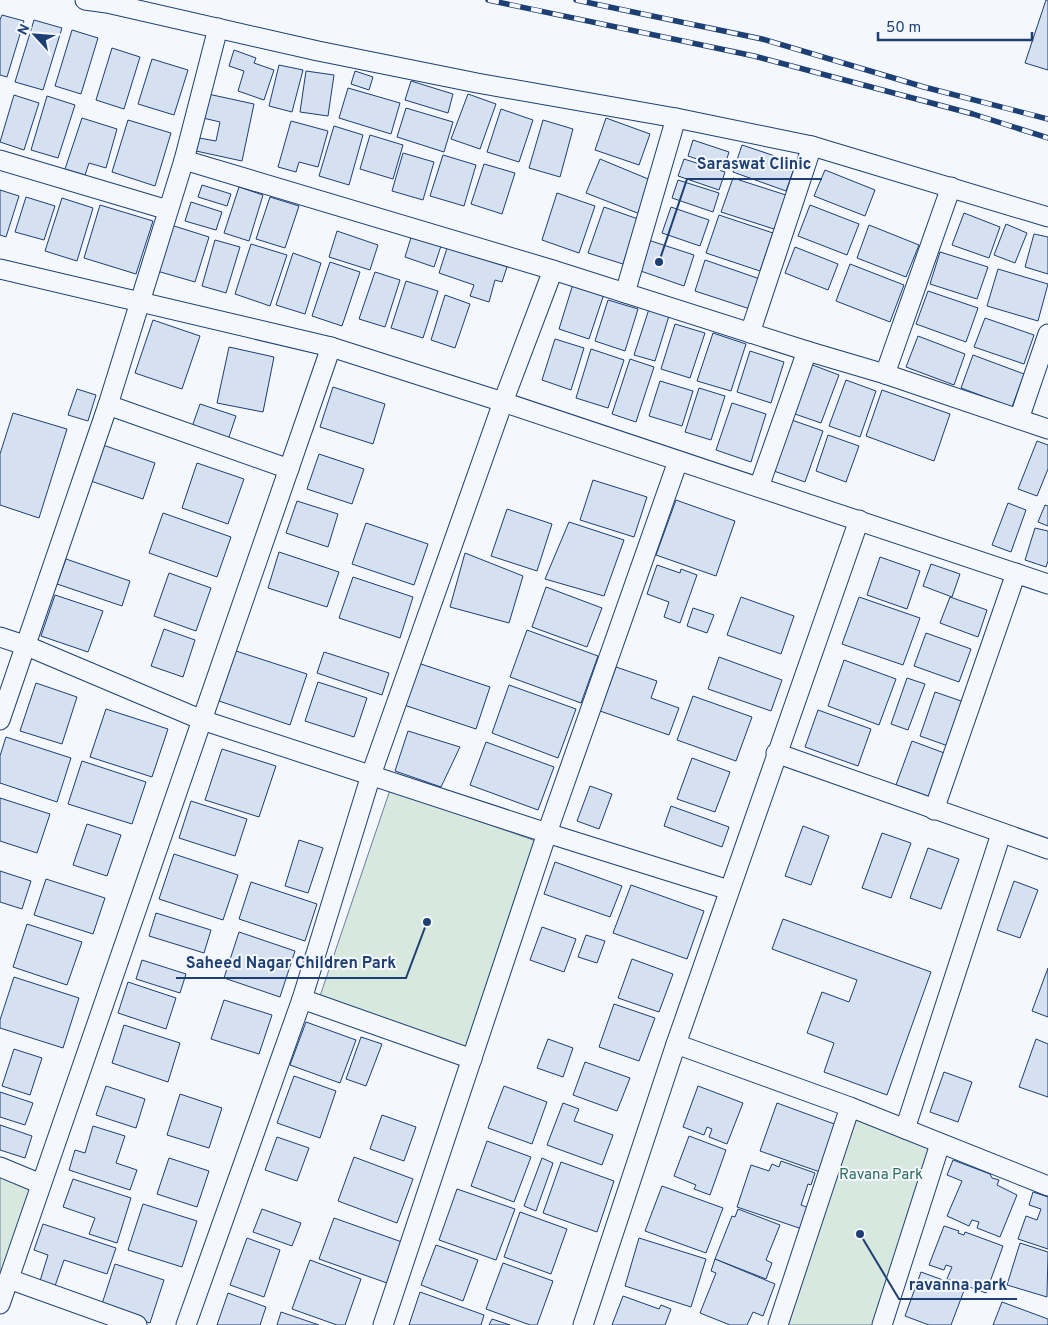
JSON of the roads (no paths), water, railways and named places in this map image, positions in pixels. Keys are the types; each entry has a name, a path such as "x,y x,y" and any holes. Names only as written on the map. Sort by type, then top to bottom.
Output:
{"street":[{"path":"86,0 477,83 676,118 812,146 1048,218"},
{"path":"0,720 27,646 108,405 184,160 218,28"},
{"path":"625,293 676,118"},
{"path":"750,333 812,146"},
{"path":"0,160 168,210"},
{"path":"184,160 553,270 806,351 885,374 1048,428"},
{"path":"885,374 951,187"},
{"path":"0,269 331,348 503,402 1048,584"},
{"path":"186,1325 302,1000 371,775 503,402 553,270"},
{"path":"1019,419 1048,334"},
{"path":"0,1304 331,348"},
{"path":"759,487 806,351"},
{"path":"108,405 289,468"},
{"path":"383,1325 547,833 678,461"},
{"path":"583,1325 676,1044 776,753 859,520"},
{"path":"934,810 1016,573"},
{"path":"0,637 27,646 202,720 547,833 729,890"},
{"path":"776,753 1001,834 1046,843"},
{"path":"905,1129 1001,834"},
{"path":"302,1000 472,1058"},
{"path":"676,1044 850,1107 1048,1186"},
{"path":"778,1325 850,1107"},
{"path":"882,1325 940,1144"},
{"path":"0,1167 41,1184"},
{"path":"9,1279 137,1325"}],"railway":[{"path":"488,0 754,56 973,114 1048,138"},
{"path":"576,0 762,39 924,87 1048,119"}],"place":[{"name":"Saraswat Clinic","path":"659,262"},
{"name":"Saheed Nagar Children Park","path":"427,922"},
{"name":"ravanna park","path":"860,1234"}],"park label":[{"name":"Ravana Park","path":"881,1175"}]}
